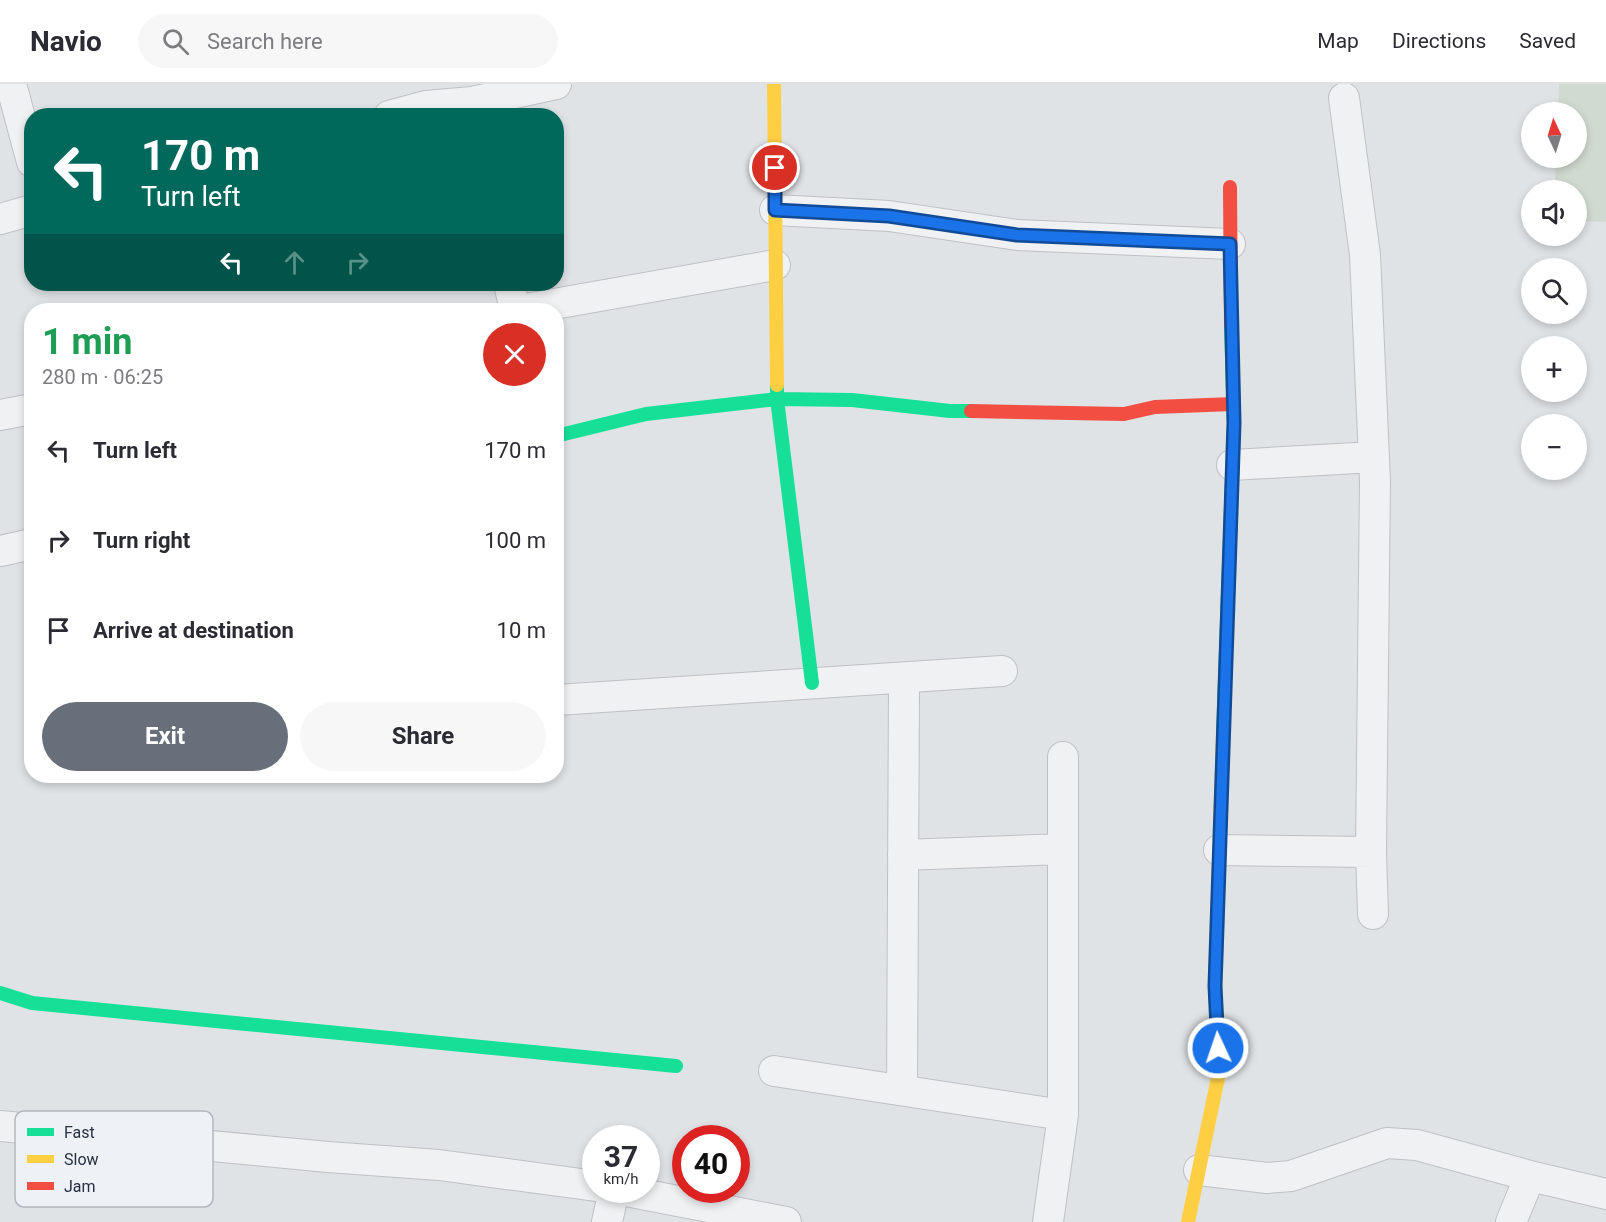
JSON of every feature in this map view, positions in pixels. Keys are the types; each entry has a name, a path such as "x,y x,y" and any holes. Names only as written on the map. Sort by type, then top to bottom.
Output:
{"street":[{"path":"11,84 24,132"},
{"path":"476,108 556,84"},
{"path":"774,84 777,399 812,683"},
{"path":"1344,98 1365,255 1375,481 1371,852 1373,914"},
{"path":"419,108 426,106 457,108"},
{"path":"1188,1222 1220,1068 1215,986 1233,465 1230,187"},
{"path":"775,210 889,216 1017,235 1230,244"},
{"path":"0,219 24,212"},
{"path":"560,303 775,265"},
{"path":"564,434 646,414 777,399 852,400 951,411 1124,414 1155,407 1233,404"},
{"path":"0,415 24,410"},
{"path":"1233,465 1374,457"},
{"path":"0,551 24,546"},
{"path":"564,699 1002,671"},
{"path":"902,1090 904,685"},
{"path":"1048,1222 1063,1114 1063,757"},
{"path":"903,855 1063,849"},
{"path":"1219,850 1371,852"},
{"path":"0,993 32,1003 676,1066"},
{"path":"774,1071 1063,1114"},
{"path":"0,1126 15,1127"},
{"path":"1199,1170 1267,1178 1291,1176 1387,1143 1417,1145 1606,1194"},
{"path":"213,1146 439,1165 582,1184"},
{"path":"1512,1222 1530,1176"},
{"path":"660,1198 786,1222"},
{"path":"607,1222 611,1203"}],"shaded area":[{"path":"1559,84 1606,84 1606,222 1587,221 1587,180 1555,180 1556,168 1587,168 1587,102 1558,102"}],"traffic: fast":[{"path":"1223,735 1234,423 1231,325"},
{"path":"777,385 812,683"},
{"path":"564,434 646,414 777,399 852,400 950,411 971,411"},
{"path":"0,993 32,1003 676,1066"}],"traffic: slow":[{"path":"774,84 777,385"},
{"path":"1188,1222 1220,1068 1215,986 1223,735"}],"traffic: jam":[{"path":"1230,187 1231,325"},
{"path":"971,411 1124,414 1155,407 1233,404"}],"route":[{"path":"775,168 775,210 889,216 1017,235 1230,244 1234,423 1215,986 1218,1048"}]}
